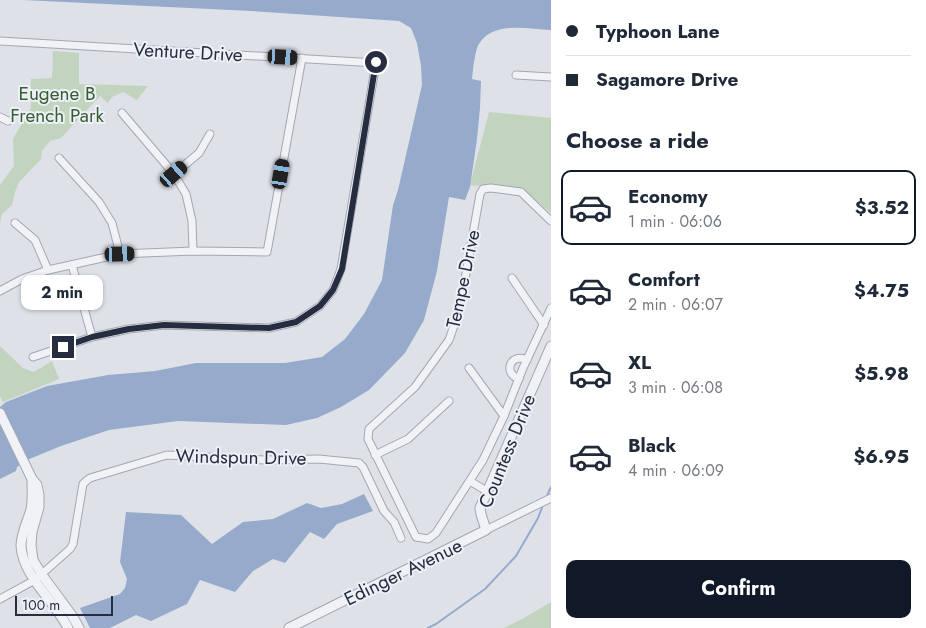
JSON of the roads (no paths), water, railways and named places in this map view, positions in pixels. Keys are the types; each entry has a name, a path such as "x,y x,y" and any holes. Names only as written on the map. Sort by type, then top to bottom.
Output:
{"street":[{"name":"Venture Drive","path":"0,41 376,62 342,269 333,290 320,306 296,322 269,328 164,325 129,329 92,337"},
{"path":"0,290 48,270 120,254 193,251 267,252 302,58"},
{"path":"516,75 551,77"},
{"path":"122,113 174,174 186,194 192,221 193,251"},
{"path":"0,117 8,121"},
{"path":"174,174 199,153 210,134"},
{"path":"59,158 99,202 112,223 120,254"},
{"name":"Tempe Drive","path":"375,456 368,439 369,429 415,387 449,340 457,317 480,194 483,189 491,188 521,192 551,221"},
{"path":"15,223 35,240 48,270"},
{"path":"33,357 92,337 72,265"},
{"path":"512,278 544,325"},
{"path":"450,401 408,438 375,456 416,537 428,539 436,533 483,460 551,308"},
{"name":"Countess Drive","path":"486,530 480,508 551,346"},
{"path":"519,379 513,376 510,366 517,358 527,360"},
{"path":"469,368 504,416"},
{"path":"0,413 32,479 31,509 21,544 27,568 38,577 73,617 79,628"},
{"name":"Windspun Drive","path":"0,599 38,577 72,546 83,484 86,481 90,478 167,455 265,460 319,459 359,463 384,512 394,522 401,538"},
{"path":"470,481 488,492"},
{"name":"Edinger Avenue","path":"289,628 551,498"},
{"path":"38,577 68,628"}],"water":[{"path":"23,0 551,0 551,30 509,28 499,30 490,33 477,48 472,79 481,81 480,108 470,187 465,200 449,197 437,271 424,320 405,353 369,390 341,407 317,418 286,425 178,421 109,430 27,460 17,467 16,471 0,479 0,407 6,402 47,386 108,375 155,371 196,363 285,363 322,357 345,339 364,314 382,280 393,205 422,85 417,43 411,28 399,21 251,11"},
{"path":"364,494 373,511 337,524 324,539 310,532 285,563 273,559 253,571 235,592 200,580 187,604 151,621 136,615 110,628 90,628 80,608 120,594 125,588 127,579 120,562 126,512 181,515 212,544 243,522 273,519 307,503 321,508 342,504"}],"waterway":[{"path":"546,498 551,487"},
{"path":"428,628 485,589 516,556 538,518 543,505"}],"park label":[{"name":"Eugene B French Park","path":"57,104"}]}
